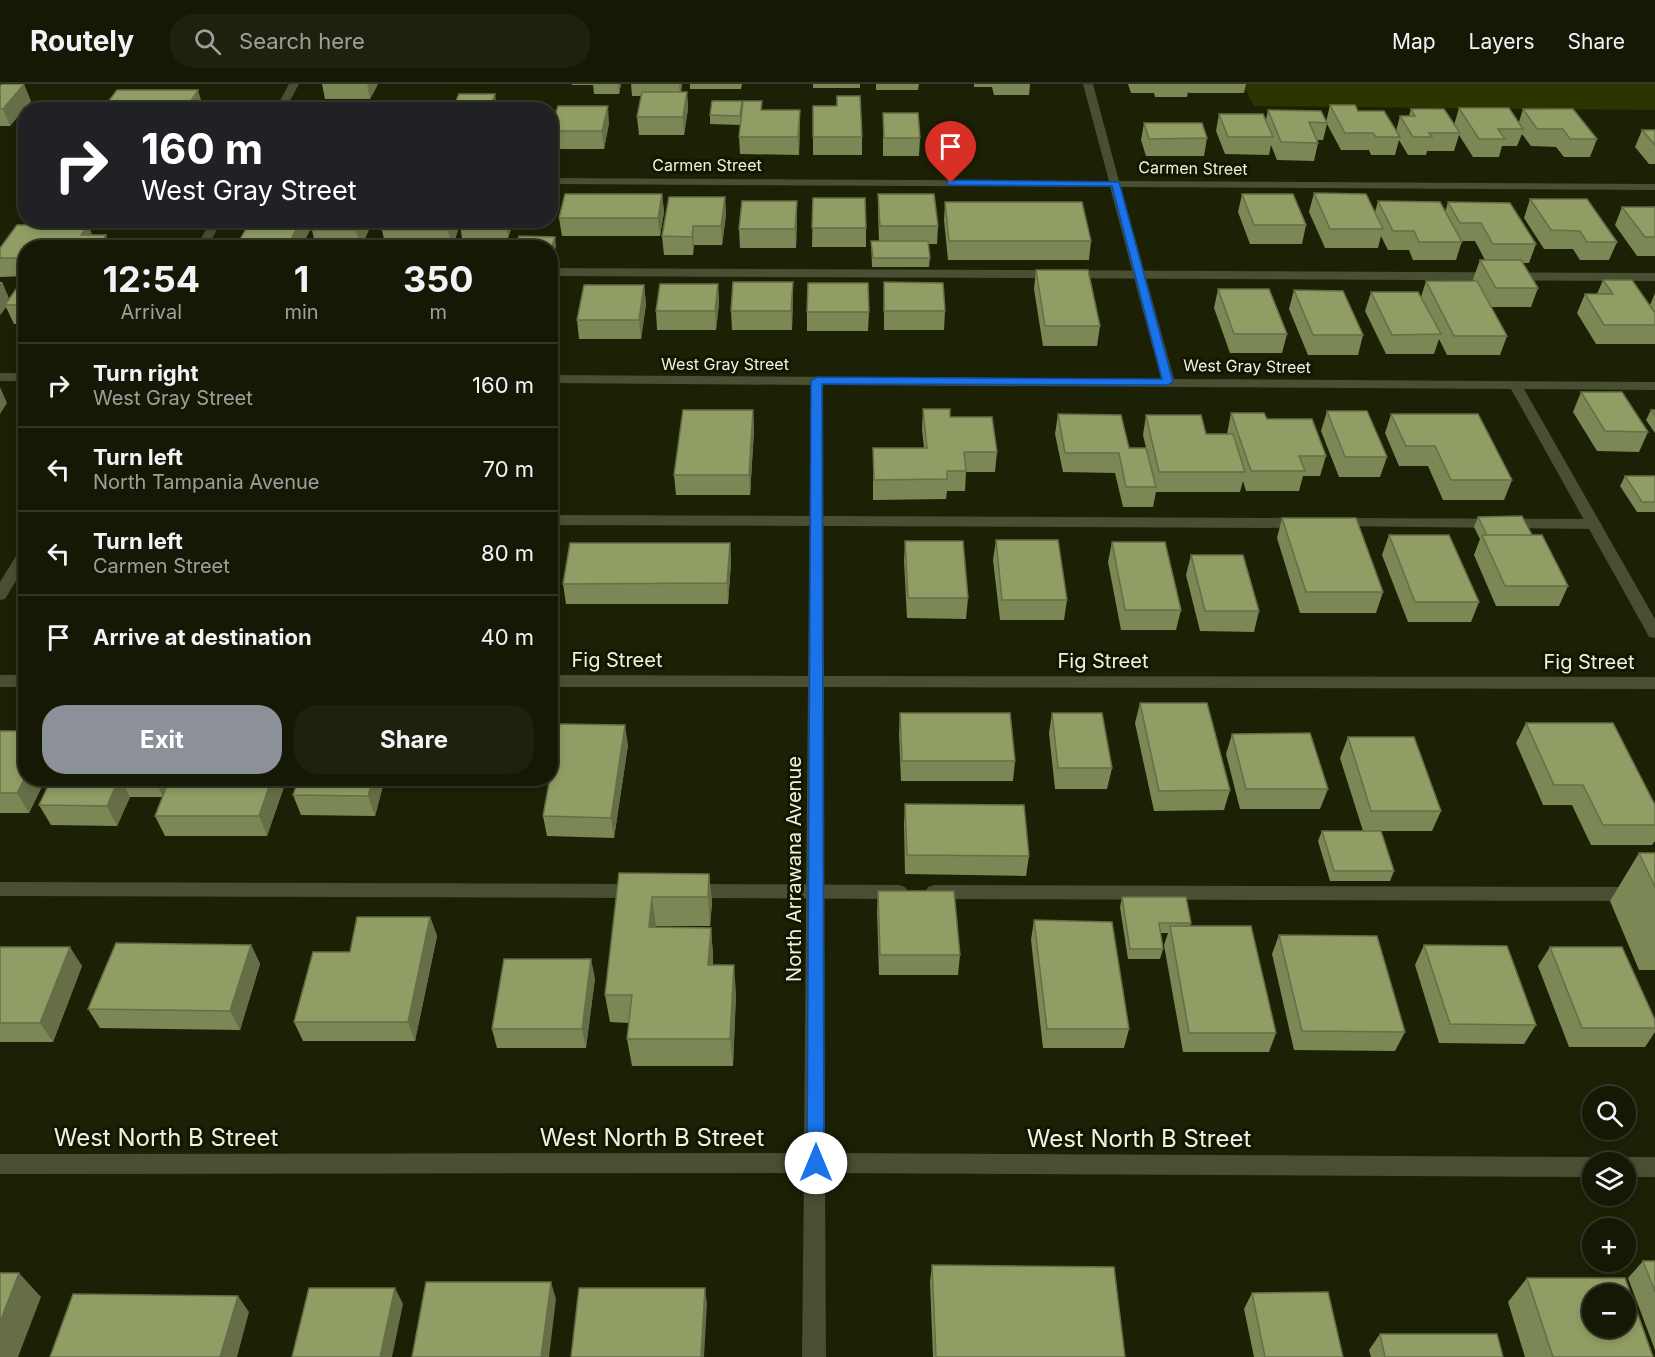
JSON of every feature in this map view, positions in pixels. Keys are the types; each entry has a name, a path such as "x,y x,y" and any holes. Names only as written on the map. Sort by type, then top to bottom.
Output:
{"street":[{"path":"284,102 294,84"},
{"path":"1088,84 1168,382"},
{"name":"Carmen Street","path":"558,181 1655,187"},
{"path":"558,272 1655,277"},
{"path":"0,377 18,377"},
{"name":"West Gray Street","path":"558,379 1655,386"},
{"name":"North Arrawana Avenue","path":"814,1357 817,381"},
{"path":"1516,386 1655,633"},
{"path":"558,520 1595,524"},
{"path":"0,595 18,565"},
{"path":"0,681 18,681"},
{"name":"Fig Street","path":"558,681 1655,683"},
{"path":"0,889 1655,894"},
{"name":"West North B Street","path":"0,1164 816,1163 1582,1167"},
{"path":"1636,1167 1655,1167"}],"green space":[{"path":"1243,84 1655,84 1655,110 1254,106"}],"building":[{"path":"2,84 24,84 3,109 0,109 0,86"},
{"path":"117,90 198,90 190,102 108,102"},
{"path":"642,92 687,92 683,117 637,117"},
{"path":"459,94 495,94 492,102 456,102"},
{"path":"837,96 860,96 862,137 813,137 813,106 837,106"},
{"path":"712,101 742,101 740,116 710,115"},
{"path":"743,101 762,101 761,110 800,110 798,137 739,137"},
{"path":"1330,105 1355,105 1358,111 1384,111 1400,137 1376,137 1373,133 1345,133"},
{"path":"558,106 608,106 602,131 558,131"},
{"path":"1459,108 1509,108 1523,129 1498,129 1505,139 1479,139"},
{"path":"1411,109 1444,109 1460,133 1429,133 1432,137 1413,137 1400,116 1415,116"},
{"path":"1523,109 1573,109 1597,139 1570,139 1563,129 1537,129"},
{"path":"1268,110 1321,111 1327,123 1309,122 1318,143 1281,142"},
{"path":"883,113 918,113 920,138 884,138"},
{"path":"1219,114 1263,114 1273,137 1228,137"},
{"path":"1144,123 1202,123 1207,138 1149,139"},
{"path":"1642,130 1655,130 1655,145"},
{"path":"1314,193 1366,194 1383,229 1330,229"},
{"path":"565,194 662,194 658,218 559,218"},
{"path":"878,194 934,194 938,226 880,226"},
{"path":"1242,194 1293,194 1306,225 1254,225"},
{"path":"669,197 725,197 721,226 693,226 692,237 662,236"},
{"path":"813,198 865,198 866,228 812,228"},
{"path":"1530,199 1587,199 1617,242 1587,242 1580,231 1551,230"},
{"path":"742,201 797,201 795,229 739,229"},
{"path":"1378,201 1440,202 1462,242 1419,242 1414,231 1393,231"},
{"path":"945,202 1082,202 1091,241 949,241"},
{"path":"1448,202 1510,203 1536,244 1493,244 1481,223 1460,223"},
{"path":"1622,207 1655,207 1655,237 1645,237"},
{"path":"17,225 18,228 86,228 81,235 106,235 103,240 18,240 18,258 0,258 0,248"},
{"path":"247,228 297,228 291,240 240,240"},
{"path":"313,228 357,228 356,230 312,230"},
{"path":"383,228 449,228 448,230 382,230"},
{"path":"519,236 555,237 554,240 518,240"},
{"path":"871,241 928,241 930,258 873,258"},
{"path":"1480,260 1521,260 1538,288 1496,288"},
{"path":"1036,270 1088,270 1100,326 1045,326"},
{"path":"1603,280 1632,280 1655,313 1655,325 1604,325 1585,294 1613,294"},
{"path":"1426,281 1477,281 1507,336 1454,336"},
{"path":"733,282 793,282 791,311 731,311"},
{"path":"884,282 943,283 945,311 884,311"},
{"path":"808,283 868,283 869,312 807,312"},
{"path":"660,284 718,284 715,311 656,311"},
{"path":"584,285 644,285 639,320 577,320"},
{"path":"18,286 18,305 5,305"},
{"path":"1218,289 1269,289 1287,334 1234,334"},
{"path":"1294,290 1343,291 1363,335 1313,335"},
{"path":"1371,292 1418,292 1441,334 1392,335"},
{"path":"1581,392 1622,392 1648,432 1605,431"},
{"path":"923,409 950,409 950,417 992,417 997,452 964,452 966,471 947,471 947,479 874,480 873,448 927,448"},
{"path":"683,410 753,410 749,475 674,475"},
{"path":"1327,411 1367,411 1387,457 1345,457"},
{"path":"1231,413 1264,413 1267,419 1312,419 1326,456 1299,456 1305,471 1251,471"},
{"path":"1058,414 1121,415 1129,448 1146,448 1156,487 1126,487 1119,453 1065,453"},
{"path":"1391,414 1478,414 1512,480 1451,480 1435,446 1406,446"},
{"path":"1146,415 1201,415 1206,434 1233,434 1245,472 1159,472"},
{"path":"1625,476 1655,476 1655,502 1642,502"},
{"path":"1522,516 1532,535 1487,535 1478,517"},
{"path":"1282,518 1356,518 1383,592 1306,592"},
{"path":"1389,535 1449,535 1479,602 1415,602"},
{"path":"1482,535 1542,535 1568,586 1505,586"},
{"path":"996,540 1058,540 1067,600 1002,600"},
{"path":"905,541 963,541 968,598 908,598"},
{"path":"1112,542 1165,542 1181,610 1125,610"},
{"path":"570,543 730,543 727,583 563,584"},
{"path":"1191,555 1243,555 1259,611 1205,611"},
{"path":"1140,703 1207,703 1230,790 1159,791"},
{"path":"900,713 1010,713 1015,761 902,761"},
{"path":"1052,713 1102,713 1112,768 1058,768"},
{"path":"1526,723 1613,723 1655,805 1655,825 1603,825 1583,785 1554,785"},
{"path":"560,724 625,725 611,818 543,816 549,786 558,786"},
{"path":"0,731 18,731 18,786 21,786 17,793 0,793"},
{"path":"1310,733 1328,789 1246,789 1232,734"},
{"path":"1348,737 1414,737 1441,811 1371,811"},
{"path":"48,786 116,786 107,806 39,805"},
{"path":"167,786 269,786 259,816 155,816"},
{"path":"296,786 371,786 368,796 293,795"},
{"path":"905,804 1024,805 1029,856 907,855"},
{"path":"1322,831 1381,831 1394,871 1334,871"},
{"path":"1639,853 1655,853 1655,887"},
{"path":"619,873 709,874 708,897 652,897 649,927 711,928 708,965 734,965 730,1039 627,1039 632,995 605,995"},
{"path":"878,891 954,891 960,955 880,955"},
{"path":"1122,897 1186,897 1191,923 1159,923 1163,949 1130,949"},
{"path":"357,917 430,917 408,1022 294,1022 313,952 350,952"},
{"path":"1034,920 1112,922 1129,1029 1047,1029"},
{"path":"1170,926 1251,926 1276,1033 1189,1033"},
{"path":"1279,935 1377,936 1405,1032 1302,1031"},
{"path":"116,943 251,945 230,1011 88,1009"},
{"path":"1424,945 1507,946 1536,1025 1450,1024"},
{"path":"0,947 70,947 40,1023 0,1023"},
{"path":"1550,947 1622,947 1655,1020 1655,1028 1582,1028"},
{"path":"504,959 591,959 582,1029 492,1029"},
{"path":"1643,1261 1655,1261 1655,1292"},
{"path":"932,1265 1114,1267 1125,1357 936,1357"},
{"path":"0,1273 19,1273 0,1322"},
{"path":"1527,1278 1625,1278 1627,1284 1582,1284 1582,1338 1636,1338 1636,1309 1653,1357 1553,1357"},
{"path":"426,1282 551,1282 541,1357 412,1357"},
{"path":"309,1288 395,1288 380,1357 292,1357"},
{"path":"579,1288 705,1288 701,1357 571,1357"},
{"path":"1328,1292 1343,1357 1265,1357 1252,1293"},
{"path":"73,1294 238,1296 220,1357 50,1357"},
{"path":"1380,1334 1497,1334 1503,1357 1385,1357"}],"route":[{"path":"816,1163 817,381 1168,382 1115,183 951,183"}]}
